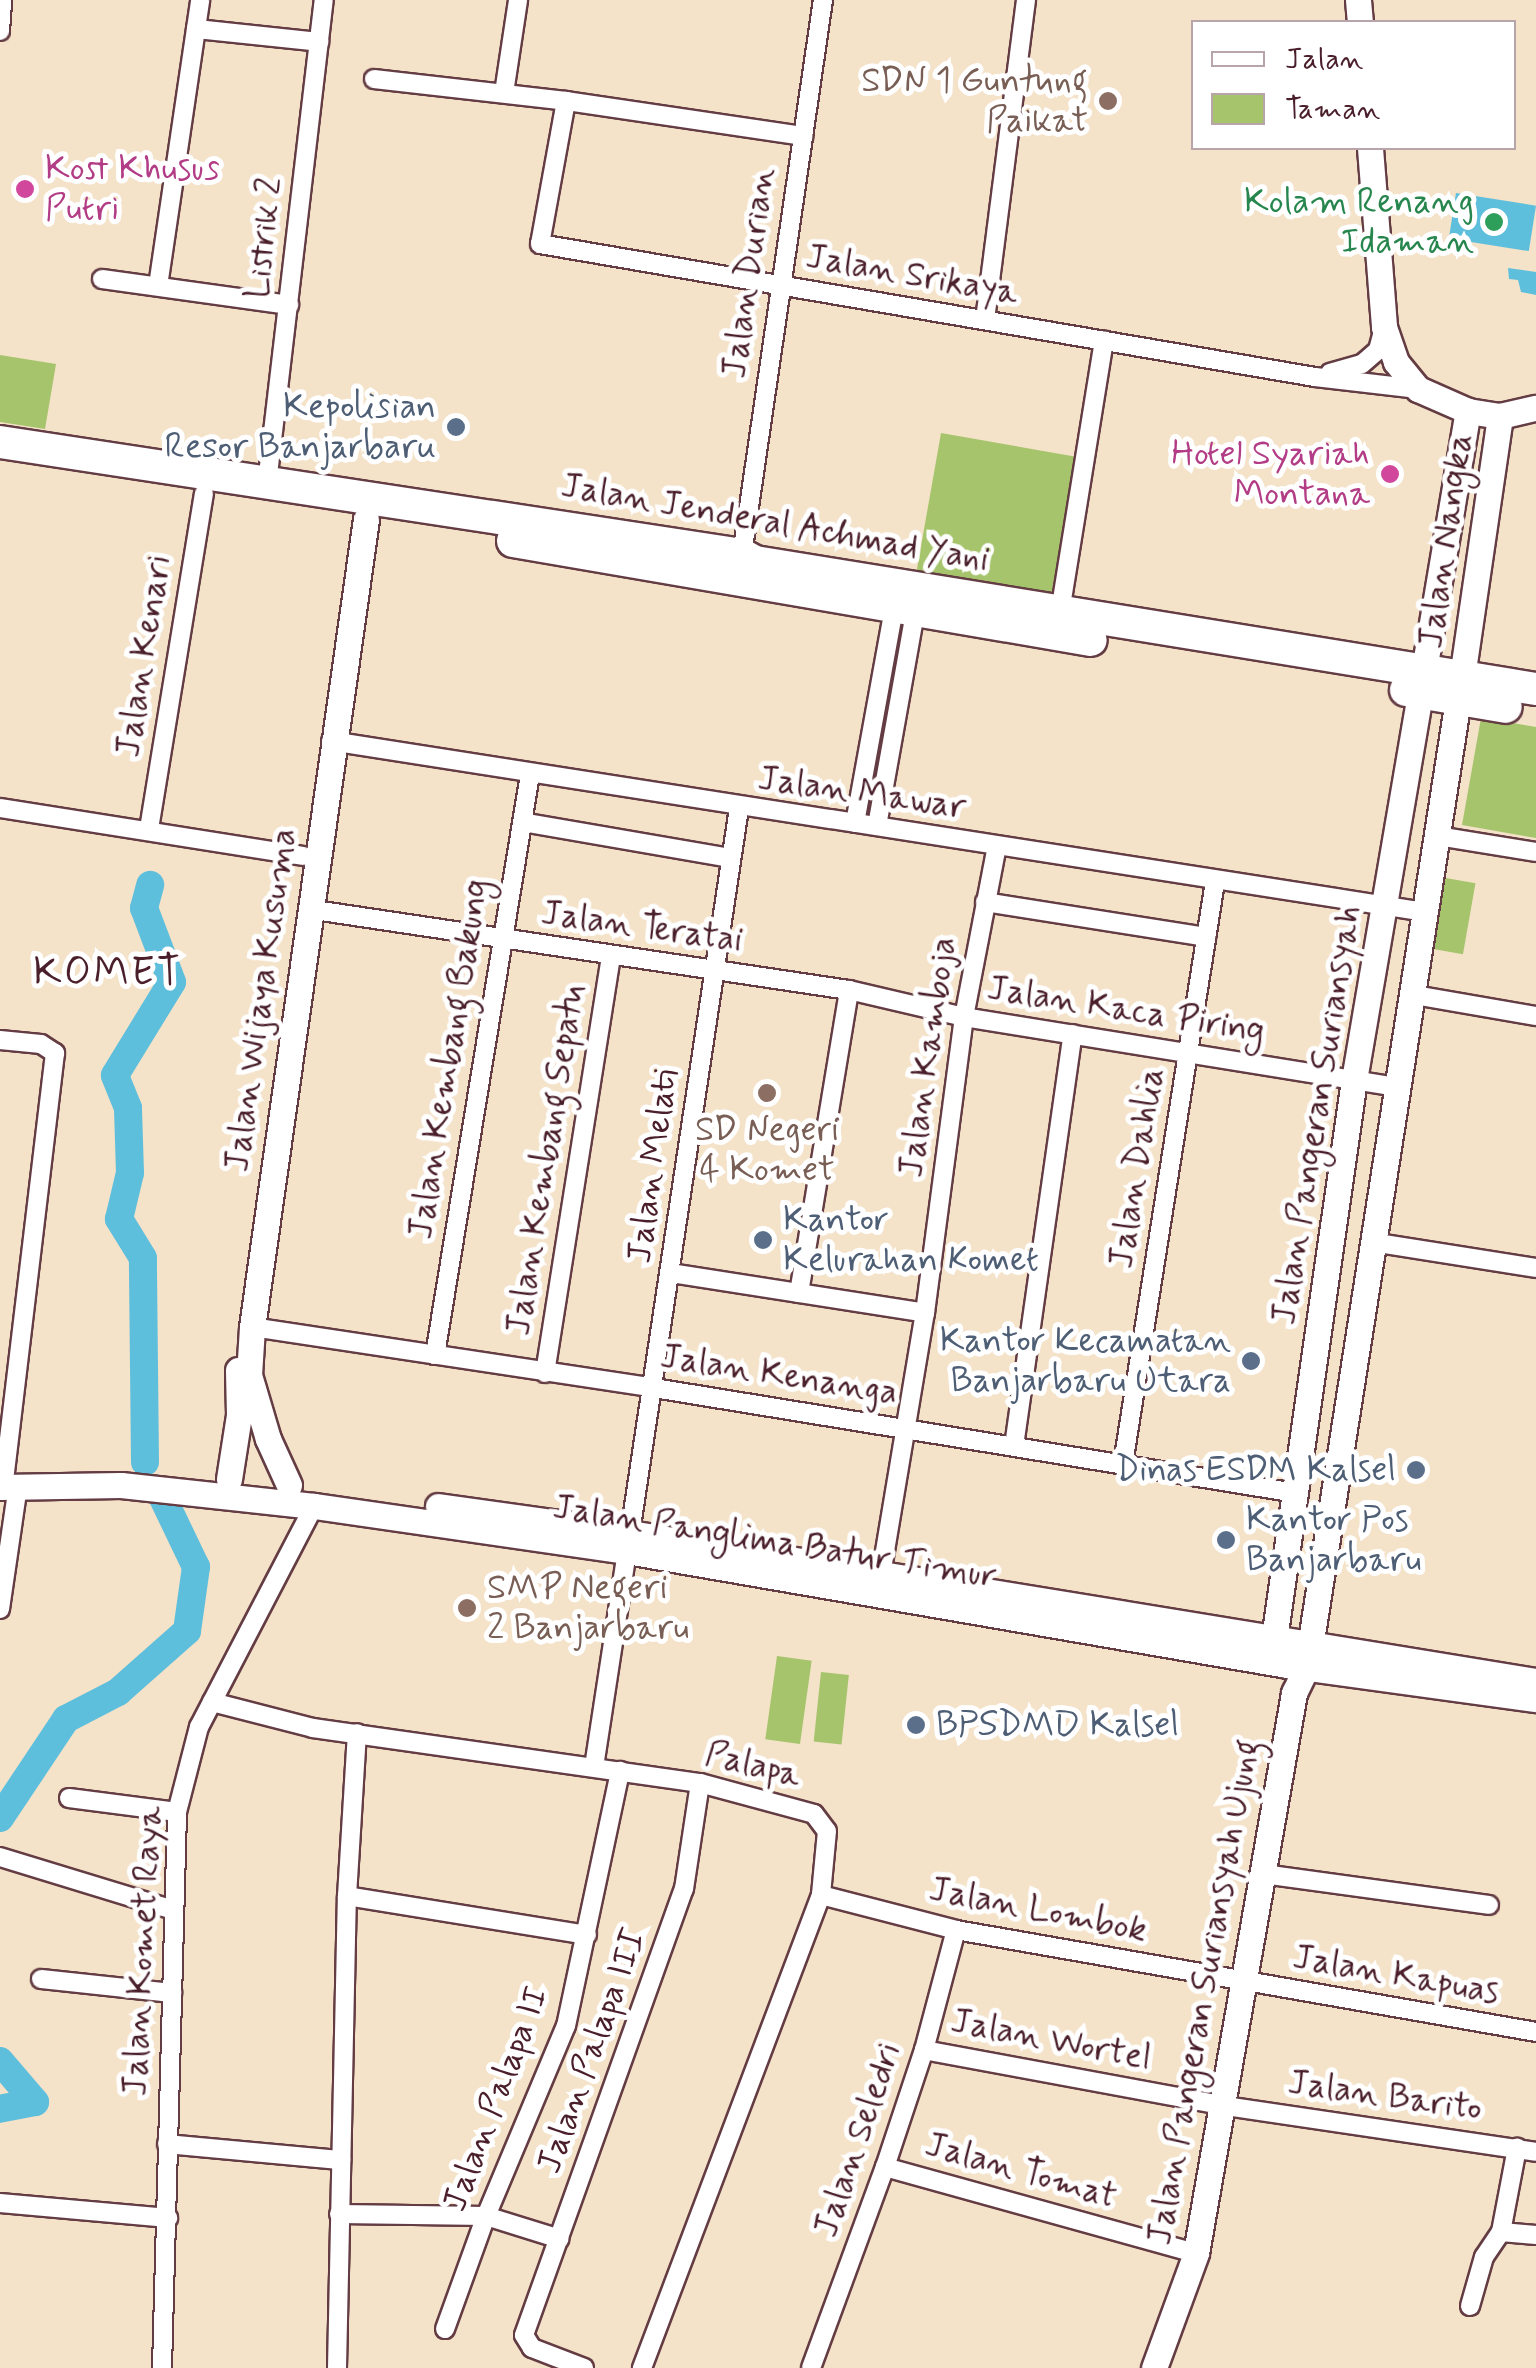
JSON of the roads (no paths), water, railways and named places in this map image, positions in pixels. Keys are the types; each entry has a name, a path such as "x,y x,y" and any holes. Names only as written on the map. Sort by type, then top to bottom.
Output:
{"highway":[{"name":"Jalan Jenderal Achmad Yani","path":"0,442 204,494 361,518 533,533"},
{"name":"Jalan Jenderal Achmad Yani","path":"0,463 91,466 267,482 533,533 1060,612 1422,682"},
{"name":"Jalan Jenderal Achmad Yani","path":"750,567 904,610 1460,688 1536,689"},
{"name":"Jalan Jenderal Achmad Yani","path":"1460,688 1536,712"}],"street":[{"path":"0,31 2,0"},
{"path":"158,286 200,0"},
{"name":"Listrik 2","path":"267,482 324,0"},
{"path":"504,93 518,0"},
{"name":"Jalan Durian","path":"750,567 780,285 823,0"},
{"path":"985,320 1026,0"},
{"path":"196,30 318,42"},
{"path":"374,79 566,101 802,136"},
{"name":"Jalan Srikaya","path":"566,101 540,244 1315,376 1418,389"},
{"path":"1370,150 1388,348 1418,389 1468,411 1500,416 1536,408"},
{"path":"102,279 289,305"},
{"path":"1315,376 1362,364 1378,350 1384,327"},
{"path":"1060,612 1104,340"},
{"name":"Jalan Nangka","path":"1422,682 1468,411"},
{"name":"Jalan Nangka","path":"1460,688 1500,416"},
{"name":"Jalan Kenari","path":"148,828 204,494"},
{"name":"Jalan Wijaya Kusuma","path":"288,1486 249,1375 252,1328 303,856 361,518"},
{"path":"855,823 904,610"},
{"path":"877,826 904,610"},
{"name":"Jalan Wijaya Kusuma","path":"229,1479 239,1415 239,1324 308,909 342,629"},
{"name":"Jalan Pangeran Suriansyah","path":"1274,1639 1354,1080 1422,682"},
{"name":"Jalan Pangeran Suriansyah","path":"1300,1665 1414,996 1460,688"},
{"name":"Jalan Mawar","path":"331,741 739,808 1426,912"},
{"name":"Jalan Kembang Bakung","path":"434,1355 530,774"},
{"path":"0,808 148,828 303,856"},
{"name":"Jalan Melati","path":"594,1767 739,808"},
{"path":"522,822 730,858"},
{"path":"1438,836 1536,852"},
{"name":"Jalan Kamboja","path":"881,1575 925,1312 964,1017 997,846"},
{"name":"Jalan Dahlia","path":"1123,1464 1215,882"},
{"path":"985,902 1206,937"},
{"name":"Jalan Teratai","path":"308,909 849,990 964,1017"},
{"name":"Jalan Kembang Sepatu","path":"545,1373 612,957"},
{"path":"799,1293 849,990"},
{"path":"1414,996 1536,1016"},
{"name":"Jalan Kaca Piring","path":"964,1017 1396,1087"},
{"path":"1014,1446 1073,1034"},
{"path":"0,1040 42,1044 56,1054 6,1481 0,1610"},
{"path":"1372,1242 1536,1268"},
{"path":"671,1273 925,1312"},
{"name":"Jalan Kenanga","path":"252,1328 654,1388 1296,1493"},
{"name":"Jalan Panglima Batur Timur","path":"6,1481 157,1471 288,1486 1092,1621 1300,1665 1392,1667 1536,1681"},
{"name":"Jalan Panglima Batur Timur","path":"6,1481 166,1488 628,1542"},
{"name":"Jalan Komet Raya","path":"162,2368 176,1812 199,1727 314,1506"},
{"name":"Jalan Panglima Batur Timur","path":"828,1575 881,1575 1026,1610"},
{"name":"Jalan Panglima Batur Timur","path":"1092,1621 1274,1639"},
{"path":"1274,1639 1300,1665"},
{"name":"Jalan Pangeran Suriansyah Ujung","path":"1154,2368 1196,2254 1300,1665"},
{"name":"Jalan Panglima Batur Timur","path":"1392,1667 1536,1699"},
{"name":"Palapa","path":"212,1702 313,1728 700,1782 814,1814 827,1831 820,1895 642,2368"},
{"path":"337,2368 347,1896 357,1733"},
{"name":"Jalan Palapa II","path":"446,2329 486,2216 566,2026 620,1770"},
{"name":"Jalan Palapa III","path":"584,2368 532,2348 524,2335 684,1889 700,1782"},
{"path":"69,1798 176,1812"},
{"path":"0,1857 173,1910"},
{"path":"1263,1874 1489,1906"},
{"name":"Jalan Lombok","path":"820,1895 956,1930 1245,1983"},
{"path":"347,1896 586,1935"},
{"name":"Jalan Seledri","path":"810,2368 886,2167 924,2050 956,1930"},
{"path":"41,1980 172,1993"},
{"name":"Jalan Kapuas","path":"1245,1983 1536,2032"},
{"name":"Jalan Wortel","path":"924,2050 1224,2106"},
{"name":"Jalan Barito","path":"1224,2106 1536,2152"},
{"path":"167,2144 340,2160"},
{"path":"1470,2306 1484,2258 1501,2232 1516,2148"},
{"name":"Jalan Tomat","path":"886,2167 1196,2254"},
{"path":"0,2204 168,2218"},
{"path":"339,2214 486,2216 560,2239"},
{"path":"1501,2232 1536,2235"}],"water":[{"name":"Kolam Renang Idaman","path":"1456,193 1536,206 1529,251 1449,238"},
{"path":"1508,268 1536,272 1536,295 1521,292 1518,280 1509,279"}],"waterway":[{"path":"145,1462 143,1258 119,1219 130,1173 128,1108 115,1075 172,982 144,908 150,885"},
{"path":"0,1818 66,1719 118,1692 187,1631 196,1567 160,1492"},
{"path":"0,2061 35,2102 0,2109"}],"place":[{"name":"SDN 1 Guntung Paikat","path":"1108,101"},
{"name":"Kost Khusus Putri","path":"25,189"},
{"name":"Kolam Renang Idaman","path":"1494,222"},
{"name":"Kepolisian Resor Banjarbaru","path":"456,427"},
{"name":"Hotel Syariah Montana","path":"1390,474"},
{"name":"SD Negeri 4 Komet","path":"767,1093"},
{"name":"Kantor Kelurahan Komet","path":"763,1240"},
{"name":"Kantor Kecamatan Banjarbaru Utara","path":"1251,1361"},
{"name":"Dinas ESDM Kalsel","path":"1416,1470"},
{"name":"Kantor Pos Banjarbaru","path":"1226,1540"},
{"name":"SMP Negeri 2 Banjarbaru","path":"467,1608"},
{"name":"BPSDMD Kalsel","path":"916,1725"}],"district":[{"name":"KOMET","path":"108,973"}]}
